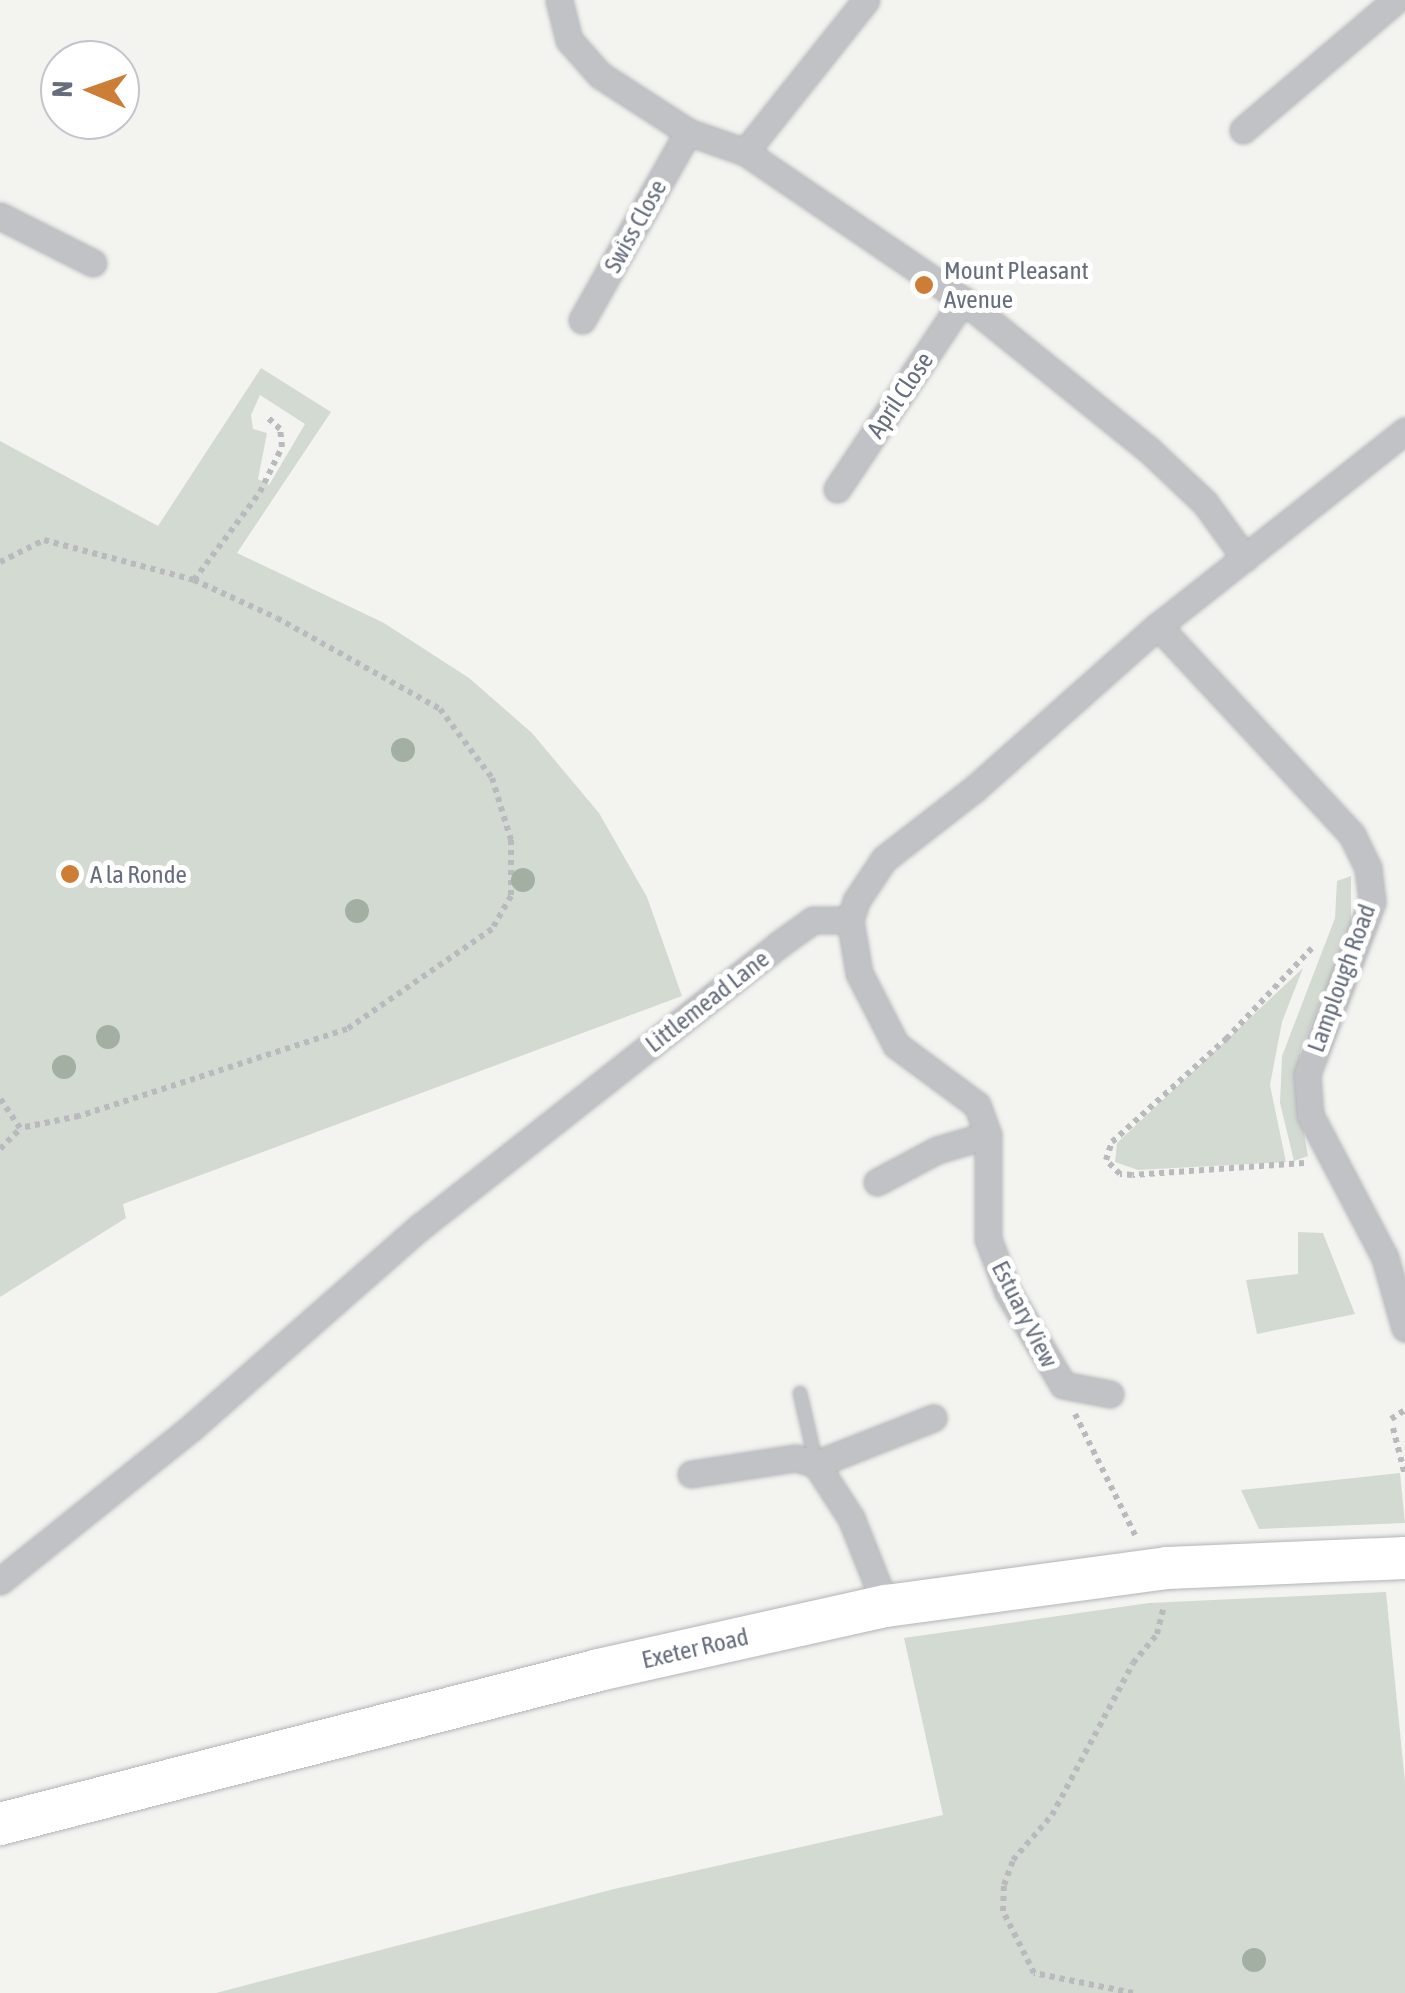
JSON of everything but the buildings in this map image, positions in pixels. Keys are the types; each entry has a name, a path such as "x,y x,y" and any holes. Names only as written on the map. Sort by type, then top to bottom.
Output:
{"highway":[{"name":"Exeter Road","path":"0,1824 598,1670 886,1606 1405,1558"}],"street":[{"path":"559,0 570,40 600,75 688,132 745,152 963,300 1149,450 1204,503 1245,558"},
{"path":"745,152 866,0"},
{"path":"1244,130 1396,0"},
{"name":"Swiss Close","path":"582,320 688,132"},
{"path":"0,216 93,263"},
{"name":"April Close","path":"837,489 963,300"},
{"path":"878,1182 936,1150 988,1134 977,1105 896,1045 859,972 850,920 862,882 884,859 973,790 1158,626 1405,431"},
{"name":"Lamplough Road","path":"1158,626 1352,835 1368,868 1372,902 1307,1074 1310,1115 1385,1258 1403,1313"},
{"name":"Littlemead Lane","path":"0,1581 191,1428 420,1228 778,945 814,920 850,920"},
{"name":"Estuary View","path":"988,1134 988,1240 1008,1292 1063,1385 1110,1394"},
{"path":"691,1474 796,1458 816,1464 933,1418"},
{"path":"816,1464 850,1518 886,1606"}],"lane":[{"path":"800,1393 816,1464"}],"path":[{"path":"194,580 260,492 282,447 280,429 266,416"},
{"path":"0,562 44,540 194,580 277,618 440,709 492,778 511,840 511,896 492,928 348,1029 79,1116 20,1128 0,1149"},
{"path":"1292,1168 1132,1176 1109,1166 1106,1153 1315,945"},
{"path":"0,1098 20,1128"},
{"path":"1063,1385 1137,1543 1164,1541 1167,1582 1156,1634 1133,1662 1052,1815 1013,1860 1004,1885 1004,1911 1034,1974 1133,1993"},
{"path":"1391,1419 1405,1410"},
{"path":"1393,1428 1405,1475"}],"shaded area":[{"path":"261,368 331,412 237,553 384,623 469,678 532,733 599,813 647,897 682,996 123,1204 126,1218 0,1297 0,441 158,526","holes":["260,395 305,424 269,485 258,479 267,433 253,429 251,415"]},
{"path":"1351,876 1351,928 1301,1049 1295,1082 1308,1156 1294,1161 1280,1103 1282,1056 1335,918 1337,881"},
{"path":"1303,968 1282,1022 1270,1085 1286,1162 1138,1170 1115,1162 1117,1143"},
{"path":"1298,1232 1323,1233 1355,1314 1257,1334 1246,1280 1298,1274"},
{"path":"1400,1473 1405,1523 1259,1529 1241,1490"},
{"path":"1386,1592 1405,1782 1405,1993 216,1993 614,1889 943,1815 904,1638 1149,1603"}],"place":[{"name":"Mount Pleasant Avenue","path":"924,285"},
{"name":"A la Ronde","path":"70,874"}]}
